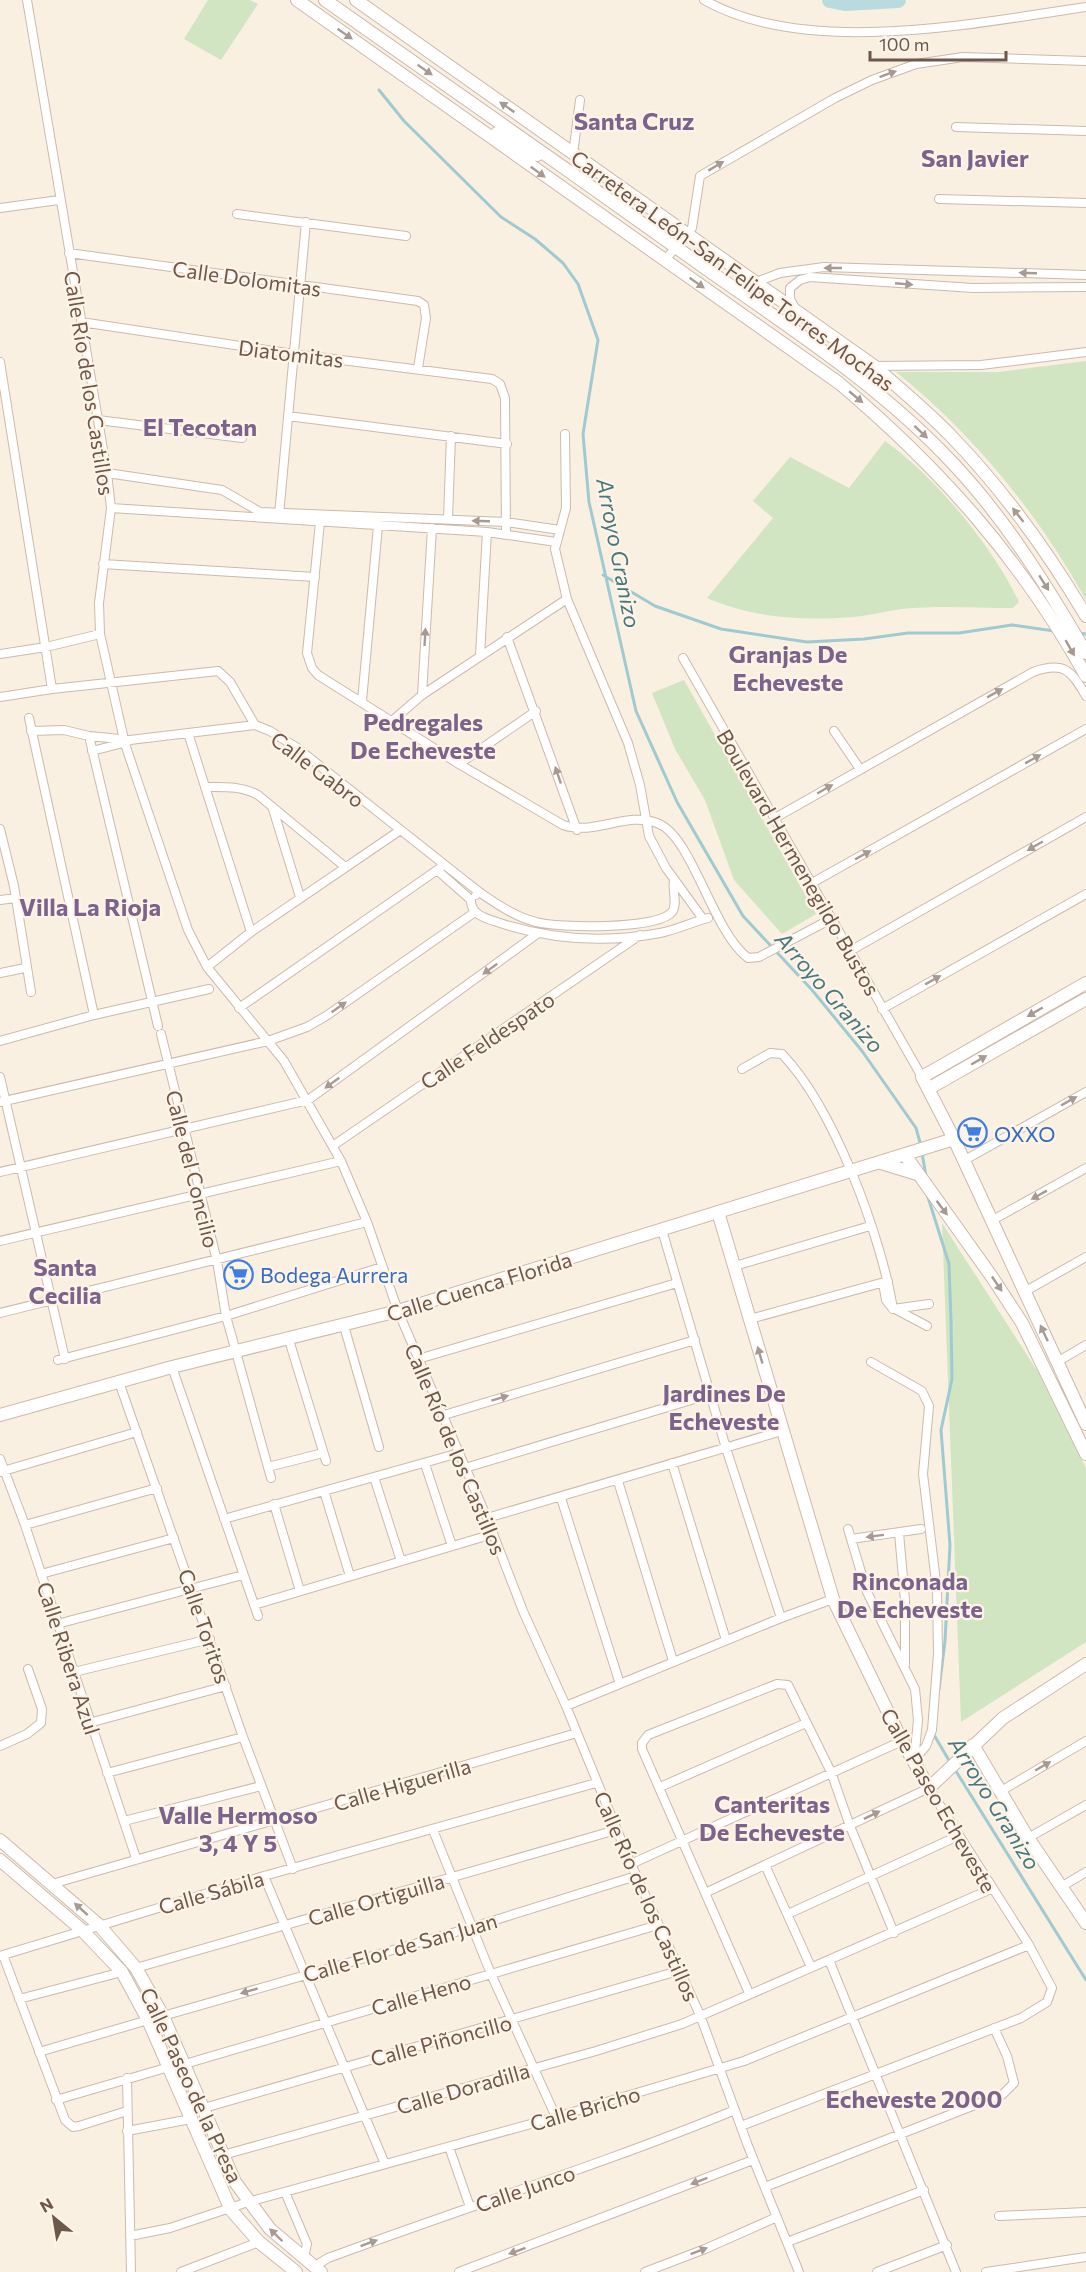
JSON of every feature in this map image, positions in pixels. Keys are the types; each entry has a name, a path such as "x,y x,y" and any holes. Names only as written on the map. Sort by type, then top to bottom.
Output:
{"street":[{"name":"Calle Río de los Castillos","path":"27,0 59,200 107,473 111,508 99,603 100,634 126,740 188,930 207,967 268,1041 308,1100 334,1145 368,1222 398,1311 494,1534 523,1611 566,1706 636,1876 700,2016 753,2160 799,2272"},
{"path":"297,0 839,383 927,462 989,529 1086,653"},
{"path":"325,0 677,247 858,378 941,450 1002,521 1060,619 1086,676"},
{"name":"Carretera León-San Felipe Torres Mochas","path":"356,0 874,366 952,437 989,480 1048,554 1086,616"},
{"path":"704,0 770,23 857,32 892,32 952,26 1086,7"},
{"path":"665,260 689,235 693,224 700,176 872,80 916,64 947,57 1086,61"},
{"path":"573,154 580,100"},
{"path":"463,118 476,122 527,151 551,158"},
{"path":"956,127 1086,131"},
{"path":"939,199 1086,203"},
{"path":"0,208 59,200"},
{"path":"237,214 406,236"},
{"path":"279,516 306,222"},
{"path":"680,271 689,256 695,250 701,250 729,269 745,274"},
{"name":"Calle Dolomitas","path":"69,253 411,300 424,305 426,318 418,368"},
{"path":"756,282 780,273 825,267 1086,275"},
{"path":"797,311 789,298 790,288 800,280 810,277 973,288 1086,287"},
{"name":"Diatomitas","path":"81,322 294,354 482,377 500,384 505,398 507,444"},
{"path":"874,366 981,365 1086,352"},
{"path":"0,362 52,689"},
{"path":"288,416 507,444 506,534"},
{"path":"98,420 242,438"},
{"path":"565,434 566,508 556,542 567,599 628,743 640,785 645,819 655,850 674,881 703,919"},
{"path":"448,519 451,436"},
{"path":"107,473 222,490 261,512 279,516 320,522 487,532 556,542"},
{"path":"111,508 279,516 448,519 506,522 560,530"},
{"path":"320,522 307,653 309,662 318,675 459,764 541,813 577,830 645,819 667,827 675,837 717,917 742,954 751,959 831,919"},
{"path":"362,701 378,526"},
{"path":"422,695 432,528"},
{"path":"480,655 487,532"},
{"path":"103,564 315,577"},
{"path":"392,721 422,695 567,599"},
{"path":"0,654 46,647 100,634"},
{"path":"507,637 536,711 577,830"},
{"name":"Boulevard Hermenegildo Bustos","path":"683,658 922,1077 954,1139 1086,1424"},
{"path":"775,818 1034,672 1056,666 1069,671 1086,696"},
{"path":"0,697 218,671 230,682 255,725"},
{"path":"459,764 536,711"},
{"path":"29,718 94,1015"},
{"name":"Calle Gabro","path":"126,740 255,725 270,731 296,747 399,831 471,900"},
{"path":"812,883 1086,729"},
{"path":"31,731 64,730 88,736 126,740"},
{"path":"834,730 860,769"},
{"path":"188,733 251,932"},
{"name":"Calle del Concilio","path":"88,736 150,1002 160,1030 166,1064 217,1261 226,1316 271,1478"},
{"path":"92,751 126,740"},
{"path":"206,787 248,789 344,866"},
{"path":"272,807 300,897"},
{"path":"850,951 1086,817"},
{"path":"0,829 2,846 16,898 31,992"},
{"path":"207,967 300,897 399,831"},
{"path":"239,1008 440,868"},
{"name":"Calle Gabro","path":"440,868 510,912 537,923 594,926 649,922 668,916 675,906 674,881"},
{"path":"479,892 471,900 475,912 494,921 537,934 570,938 660,933 703,919 717,917"},
{"path":"882,1009 1086,894"},
{"path":"0,900 16,898"},
{"path":"3,1101 268,1041 308,1027 475,912"},
{"path":"0,1172 308,1100 537,934"},
{"name":"Calle Feldespato","path":"334,1145 640,935"},
{"path":"0,973 26,968"},
{"path":"922,1077 1086,983"},
{"path":"0,1041 94,1015 209,989"},
{"path":"928,1089 1086,999"},
{"path":"742,1069 770,1053 782,1054 813,1098 852,1172 895,1310 927,1326"},
{"path":"0,1077 3,1101 22,1167 37,1232 62,1360 226,1316 382,1267"},
{"path":"963,1161 1086,1092"},
{"name":"Calle Cuenca Florida","path":"0,1415 172,1367 289,1340 398,1311 954,1139"},
{"path":"910,1154 919,1177 964,1236 1022,1323 1086,1454"},
{"path":"0,1241 341,1161"},
{"path":"880,1163 919,1177"},
{"path":"991,1221 1086,1168"},
{"name":"Calle Paseo Echeveste","path":"718,1212 833,1599 902,1741 914,1762 934,1783 958,1836 1048,1976 1052,1995 1038,2009 994,2028"},
{"path":"0,1312 217,1261 368,1222"},
{"path":"735,1266 870,1226"},
{"path":"662,1230 726,1448 781,1618"},
{"path":"1024,1292 1086,1257"},
{"path":"750,1319 885,1282"},
{"path":"418,1359 677,1284"},
{"path":"895,1310 928,1304"},
{"path":"344,1326 379,1447"},
{"path":"268,1467 324,1457 289,1340"},
{"path":"444,1415 695,1340"},
{"path":"1057,1362 1086,1346"},
{"path":"871,1362 922,1391 929,1406 923,1474 938,1590 938,1654 932,1730 926,1746 914,1762"},
{"path":"172,1367 258,1616"},
{"name":"Calle Toritos","path":"119,1382 243,1737 293,1869"},
{"path":"465,1468 711,1394"},
{"path":"487,1518 782,1431"},
{"path":"2,1471 137,1432"},
{"path":"224,1519 459,1453"},
{"name":"Calle Ribera Azul","path":"0,1459 2,1471 26,1525 136,1858"},
{"path":"672,1463 726,1640"},
{"path":"425,1464 452,1546"},
{"path":"374,1477 401,1561"},
{"path":"618,1481 673,1661"},
{"path":"26,1525 157,1488"},
{"path":"324,1491 350,1576"},
{"path":"561,1498 620,1683"},
{"path":"274,1504 300,1591"},
{"path":"848,1529 867,1593 904,1665 917,1698 918,1720 914,1762"},
{"path":"850,1539 921,1529"},
{"path":"898,1533 905,1600 904,1665"},
{"path":"254,1605 494,1534"},
{"path":"41,1574 174,1538"},
{"path":"57,1624 243,1575"},
{"path":"566,1706 673,1661 833,1599"},
{"path":"889,1637 905,1633"},
{"path":"74,1672 210,1639"},
{"path":"705,1893 850,1826 934,1783 973,1745 1024,1702 1086,1664"},
{"path":"0,1746 27,1734 41,1723 42,1708 28,1669"},
{"path":"748,1993 642,1749 642,1743 648,1735 783,1682 791,1690 831,1772 850,1826 894,1933"},
{"path":"90,1723 226,1686"},
{"path":"660,1787 806,1724"},
{"name":"Calle Higuerilla","path":"52,1884 577,1733"},
{"path":"107,1773 243,1737"},
{"path":"631,1864 902,1741"},
{"path":"1001,1791 1086,1741"},
{"path":"973,1745 1028,1838 1086,1923"},
{"name":"Calle Sábila","path":"2,1956 264,1876 596,1783"},
{"path":"124,1821 261,1786"},
{"path":"1028,1838 1086,1805"},
{"path":"433,1830 491,1974 556,2117"},
{"name":"Calle Ortiguilla","path":"136,1968 616,1830"},
{"path":"788,1914 958,1836"},
{"name":"Calle Paseo de la Presa","path":"0,1840 99,1925 136,1968 163,2016 223,2155 248,2202 270,2229 318,2269"},
{"path":"0,1846 17,1856"},
{"name":"Calle Paseo de la Presa","path":"0,1860 82,1930 122,1972 148,2020 231,2210 259,2242 296,2272"},
{"path":"765,1865 811,1967"},
{"path":"1061,1887 1086,1872"},
{"path":"264,1876 385,2164"},
{"name":"Calle Flor de San Juan","path":"163,2016 473,1927 636,1876"},
{"name":"Calle Doradilla","path":"223,2155 671,2027 894,1933 991,1889"},
{"name":"Calle Heno","path":"185,2064 658,1925"},
{"name":"Calle Bricho","path":"130,2236 170,2228 231,2210 248,2202 556,2117 744,2061 1029,1945"},
{"path":"2,1956 65,2120 73,2127 127,2111"},
{"path":"829,1960 854,2016 956,2272"},
{"name":"Calle Piñoncillo","path":"204,2108 678,1971"},
{"path":"19,1999 122,1972"},
{"path":"39,2052 148,2020"},
{"path":"741,2126 994,2028 1012,2071 1014,2083 1011,2088 991,2100 765,2187"},
{"path":"56,2100 169,2067"},
{"path":"127,2078 131,2272"},
{"name":"Calle Junco","path":"318,2269 328,2258 645,2147 735,2110"},
{"path":"128,2132 191,2119"},
{"path":"449,2146 470,2207"},
{"path":"459,2272 753,2160"},
{"path":"787,2242 924,2190"},
{"path":"285,2192 307,2244 304,2257"},
{"path":"999,2216 1086,2212"},
{"path":"645,2272 705,2249 777,2217"},
{"path":"181,2272 259,2242"},
{"path":"877,2272 947,2245"},
{"path":"986,2272 1086,2256"}],"green space":[{"path":"208,0 250,0 258,4 221,60 184,39"},
{"path":"1086,361 1086,600 1047,536 1002,477 952,422 896,372 999,372"},
{"path":"885,441 943,493 979,536 1019,602 1013,608 929,607 865,616 815,619 760,614 707,598 773,518 753,501 790,457 849,488"},
{"path":"684,680 816,914 782,934 734,880 705,800 675,749 652,693"},
{"path":"942,1223 1038,1372 1086,1468 1086,1642 961,1722"}],"waterway":[{"path":"830,0 845,3 898,0"},
{"name":"Arroyo Granizo","path":"379,90 404,121 501,217 535,239 563,263 578,284 598,340 583,434 589,502 636,711 677,802 743,916 812,990 862,1051 916,1128 921,1146"},
{"path":"603,575 655,606 721,629 807,642 864,639 908,633 959,633 1012,625 1054,631"},
{"path":"1078,633 1086,634"},
{"name":"Arroyo Granizo","path":"922,1153 926,1176"},
{"name":"Arroyo Granizo","path":"927,1194 949,1264 951,1321 952,1379 941,1430 950,1545 945,1641 939,1689"},
{"name":"Arroyo Granizo","path":"934,1735 950,1762"},
{"name":"Arroyo Granizo","path":"954,1768 1086,1980"}],"place":[{"name":"OXXO","path":"973,1133"},
{"name":"Bodega Aurrera","path":"239,1274"}],"district":[{"name":"Santa Cruz","path":"634,120"},
{"name":"San Javier","path":"975,157"},
{"name":"El Tecotan","path":"200,426"},
{"name":"Granjas De Echeveste","path":"788,667"},
{"name":"Pedregales De Echeveste","path":"423,735"},
{"name":"Villa La Rioja","path":"90,906"},
{"name":"Santa Cecilia","path":"65,1280"},
{"name":"Jardines De Echeveste","path":"724,1406"},
{"name":"Rinconada De Echeveste","path":"910,1594"},
{"name":"Canteritas De Echeveste","path":"772,1817"},
{"name":"Valle Hermoso 3, 4 Y 5","path":"238,1828"},
{"name":"Echeveste 2000","path":"914,2098"}]}
